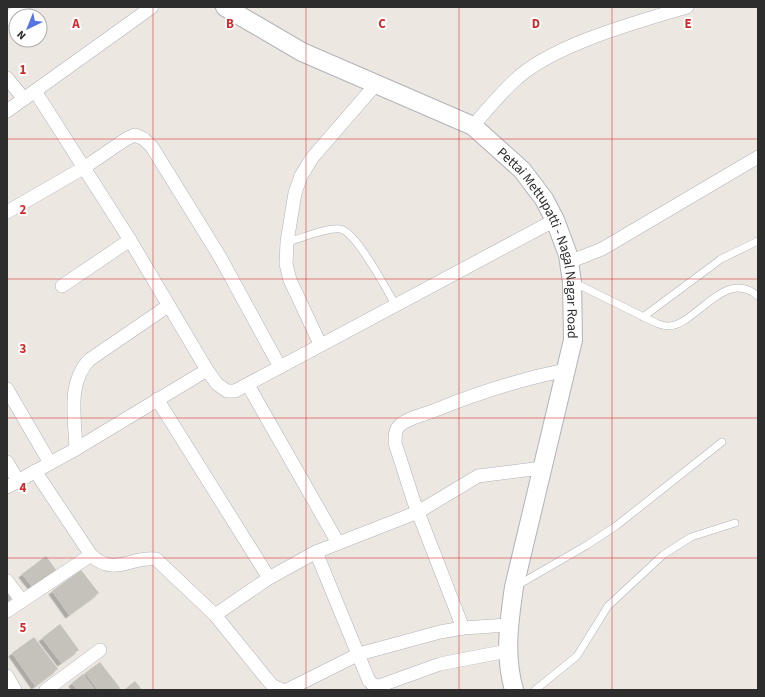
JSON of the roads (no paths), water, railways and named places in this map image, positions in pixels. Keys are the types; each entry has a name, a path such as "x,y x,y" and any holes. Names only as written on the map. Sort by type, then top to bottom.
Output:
{"main road":[{"name":"Pettai Mettupatti - Nagal Nagar Road","path":"225,7 302,52 377,83 473,126 522,170 544,199 555,220 569,262 572,282 573,340 514,587 508,625 507,652 514,690"}],"street":[{"path":"7,19 23,7"},
{"path":"7,111 152,7"},
{"path":"473,126 514,80 539,62 564,50 616,30 686,7"},
{"path":"7,78 24,99"},
{"path":"320,344 290,280 286,264 286,242 295,193 301,176 312,158 377,83"},
{"path":"35,91 85,167 207,370 217,384 227,391 235,391 248,385 320,344 555,220"},
{"path":"7,212 85,167 126,139 135,136 144,139 152,147 220,257 280,367"},
{"path":"569,262 602,250 758,157"},
{"path":"62,286 130,240"},
{"path":"76,449 74,399 76,382 81,369 89,360 168,306"},
{"path":"7,462 12,484 76,449 207,370"},
{"path":"463,628 418,512 395,443 395,435 399,426 474,394 516,381 567,370"},
{"path":"248,385 338,543"},
{"path":"7,389 50,463"},
{"path":"157,399 269,578"},
{"path":"215,614 269,578 316,552 418,512 478,476 542,468"},
{"path":"35,471 91,555 99,562 108,566 119,566 146,558 156,560 215,614 275,689"},
{"path":"316,552 370,681 379,686 440,664 507,652"},
{"path":"7,611 91,555"},
{"path":"7,581 22,601"},
{"path":"287,690 359,654 463,628 508,625"},
{"path":"46,690 100,650"},
{"path":"7,676 15,690"}],"lane":[{"path":"286,242 331,230 340,229 349,232 357,242 395,304"},
{"path":"643,317 721,259 758,241"},
{"path":"572,282 643,317 668,326 681,321 723,292 732,288 743,288 758,296"},
{"path":"514,587 588,545 616,526 722,442"},
{"path":"535,690 577,656 608,606 663,554 691,537 735,523"}]}
